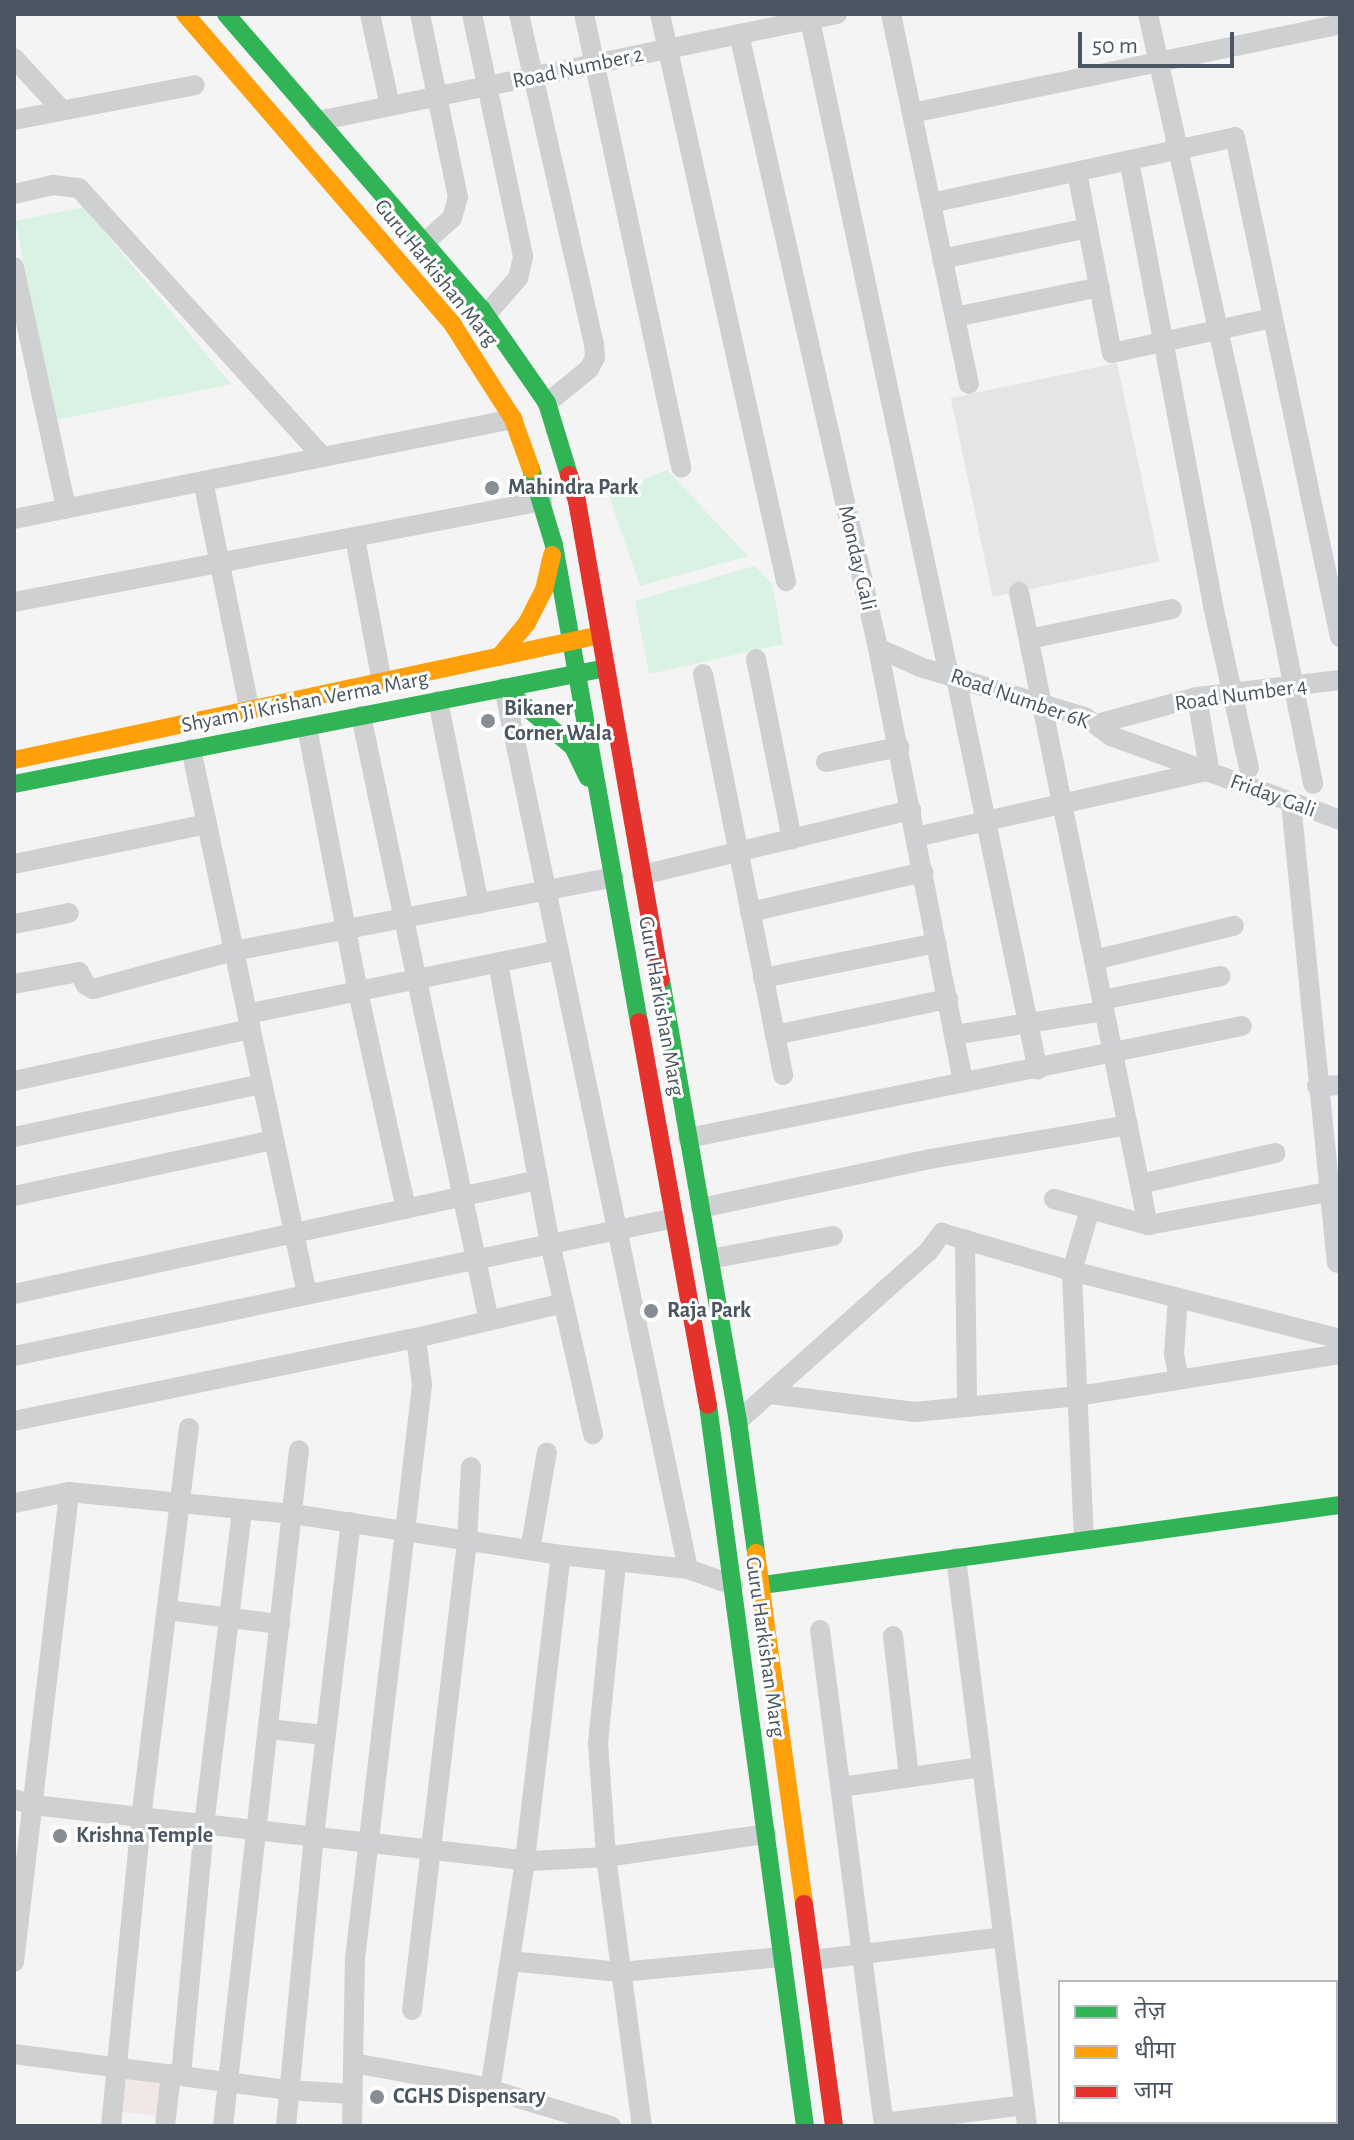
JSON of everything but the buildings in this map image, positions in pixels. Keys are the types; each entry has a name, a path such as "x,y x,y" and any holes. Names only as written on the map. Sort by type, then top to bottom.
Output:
{"main road":[{"name":"Guru Harkishan Marg","path":"185,14 453,325 513,419 542,501 554,545 711,1423 805,2126"},
{"name":"Guru Harkishan Marg","path":"226,14 486,315 547,403 577,501 738,1421 834,2126"},
{"path":"499,657 533,612 544,590 554,545"},
{"name":"Shyam Ji Krishan Verma Marg","path":"14,760 600,635"},
{"name":"Shyam Ji Krishan Verma Marg","path":"14,784 606,668"},
{"path":"504,688 573,747 600,801"},
{"path":"732,1579 956,1558 1340,1505"},
{"path":"737,1614 765,1610"}],"street":[{"path":"370,14 390,106"},
{"path":"420,14 458,208 452,218 424,243"},
{"path":"472,14 523,257 518,278 486,315"},
{"path":"519,14 594,344 595,358 589,369 547,403"},
{"path":"584,14 681,468"},
{"path":"660,14 786,581"},
{"name":"Road Number 2","path":"318,121 837,14"},
{"path":"891,14 969,384"},
{"path":"1148,14 1261,523 1313,784"},
{"path":"810,20 1038,1069"},
{"path":"912,113 1340,24"},
{"name":"Monday Gali","path":"739,34 878,648 963,1083"},
{"path":"14,58 62,110"},
{"path":"14,120 195,85"},
{"path":"931,203 1235,137 1340,637"},
{"path":"1129,160 1212,601 1249,768"},
{"path":"1077,172 1112,353 1272,318"},
{"path":"14,194 53,185 79,188 323,457"},
{"path":"942,259 1088,228"},
{"path":"14,267 66,508"},
{"path":"955,317 1100,287"},
{"path":"14,519 513,419"},
{"path":"203,481 250,711"},
{"path":"14,602 542,501"},
{"path":"355,538 382,682"},
{"path":"1019,592 1148,1225"},
{"path":"1029,639 1172,609"},
{"name":"Road Number 6K","path":"878,648 1097,724 1111,736 1206,771"},
{"path":"756,659 792,839"},
{"path":"703,674 783,1075"},
{"name":"Road Number 4","path":"1097,724 1197,697 1340,680"},
{"path":"504,688 688,1569"},
{"path":"916,837 1206,771 1208,762 1197,697"},
{"path":"438,701 479,904"},
{"path":"361,716 419,979 473,1259 489,1321"},
{"path":"307,727 358,992 406,1209"},
{"path":"826,762 899,747"},
{"path":"191,749 307,1294"},
{"name":"Friday Gali","path":"1206,771 1340,820"},
{"path":"1291,803 1327,1192 1337,1263"},
{"path":"642,875 911,810"},
{"path":"14,864 207,824"},
{"path":"750,912 923,872"},
{"path":"14,984 79,972 86,985 93,989 234,951 614,877"},
{"path":"14,924 69,913"},
{"path":"1094,960 1234,926"},
{"path":"763,978 937,943"},
{"path":"14,1081 358,992 558,950"},
{"path":"498,963 550,1243 593,1434"},
{"path":"954,1035 1028,1023 1221,976"},
{"path":"775,1035 948,999"},
{"path":"688,1138 1242,1026"},
{"path":"14,1137 262,1084"},
{"path":"1317,1086 1340,1085"},
{"path":"701,1208 930,1159 1128,1125"},
{"path":"14,1196 274,1140"},
{"path":"1140,1184 1275,1153"},
{"path":"14,1294 538,1180"},
{"path":"1054,1199 1148,1225 1327,1192"},
{"path":"1084,1540 1072,1271 1090,1209"},
{"path":"14,1356 675,1218"},
{"path":"738,1421 928,1252 942,1233 1072,1271 1340,1339"},
{"path":"710,1259 833,1236"},
{"path":"965,1239 967,1406"},
{"path":"1178,1298 1174,1354 1179,1380"},
{"path":"14,1421 416,1338 564,1303"},
{"path":"352,2126 355,1959 422,1385 416,1338"},
{"path":"770,1394 915,1412 1078,1396 1340,1354"},
{"path":"111,2126 141,1818 189,1428"},
{"path":"223,2126 299,1450"},
{"path":"530,1550 547,1452"},
{"path":"412,2010 467,1541 471,1467"},
{"path":"14,1503 69,1492 180,1502 351,1522 616,1563 688,1569 732,1579"},
{"path":"14,1962 24,1802 69,1492"},
{"path":"165,2126 176,2075 242,1509"},
{"path":"286,2126 287,2090 314,1836 351,1522"},
{"path":"490,2090 525,1860 561,1555"},
{"path":"956,1558 1027,2126"},
{"path":"616,1563 598,1743 606,1857 642,2126"},
{"path":"167,1610 280,1624"},
{"path":"820,1630 884,2124 1024,2105"},
{"path":"893,1636 909,1777"},
{"path":"268,1729 325,1735"},
{"path":"841,1787 982,1767"},
{"path":"24,1802 141,1818 525,1860 606,1857 766,1834"},
{"path":"813,1960 1003,1937"},
{"path":"510,1961 620,1972 782,1957"},
{"path":"14,2054 287,2090 352,2094"},
{"path":"353,2063 433,2075 611,2126"}],"shaded area":[{"path":"1117,363 1159,562 993,597 951,398"},
{"path":"118,2070 166,2076 161,2117 113,2111"}],"green space":[{"path":"84,207 231,384 56,420 15,221"},
{"path":"667,470 748,556 640,586 608,493"},
{"path":"754,566 772,583 783,644 649,674 635,601"}],"traffic: fast":[{"path":"226,14 481,308 547,403 569,475"},
{"path":"531,469 554,545 639,1022"},
{"path":"14,784 596,670"},
{"path":"504,688 573,747 588,778"},
{"path":"661,980 738,1421 756,1553"},
{"path":"708,1405 805,2126"},
{"path":"762,1585 1340,1505"}],"traffic: slow":[{"path":"185,14 453,325 513,419 531,469"},
{"path":"499,657 527,623 544,590 552,555"},
{"path":"14,760 591,637"},
{"path":"756,1553 804,1904"}],"traffic: jam":[{"path":"569,475 577,501 661,980"},
{"path":"639,1022 708,1405"},
{"path":"804,1904 834,2126"}],"place":[{"name":"Mahindra Park","path":"492,488"},
{"name":"Bikaner Corner Wala","path":"488,721"},
{"name":"Raja Park","path":"651,1311"},
{"name":"Krishna Temple","path":"60,1836"},
{"name":"CGHS Dispensary","path":"377,2097"}]}
